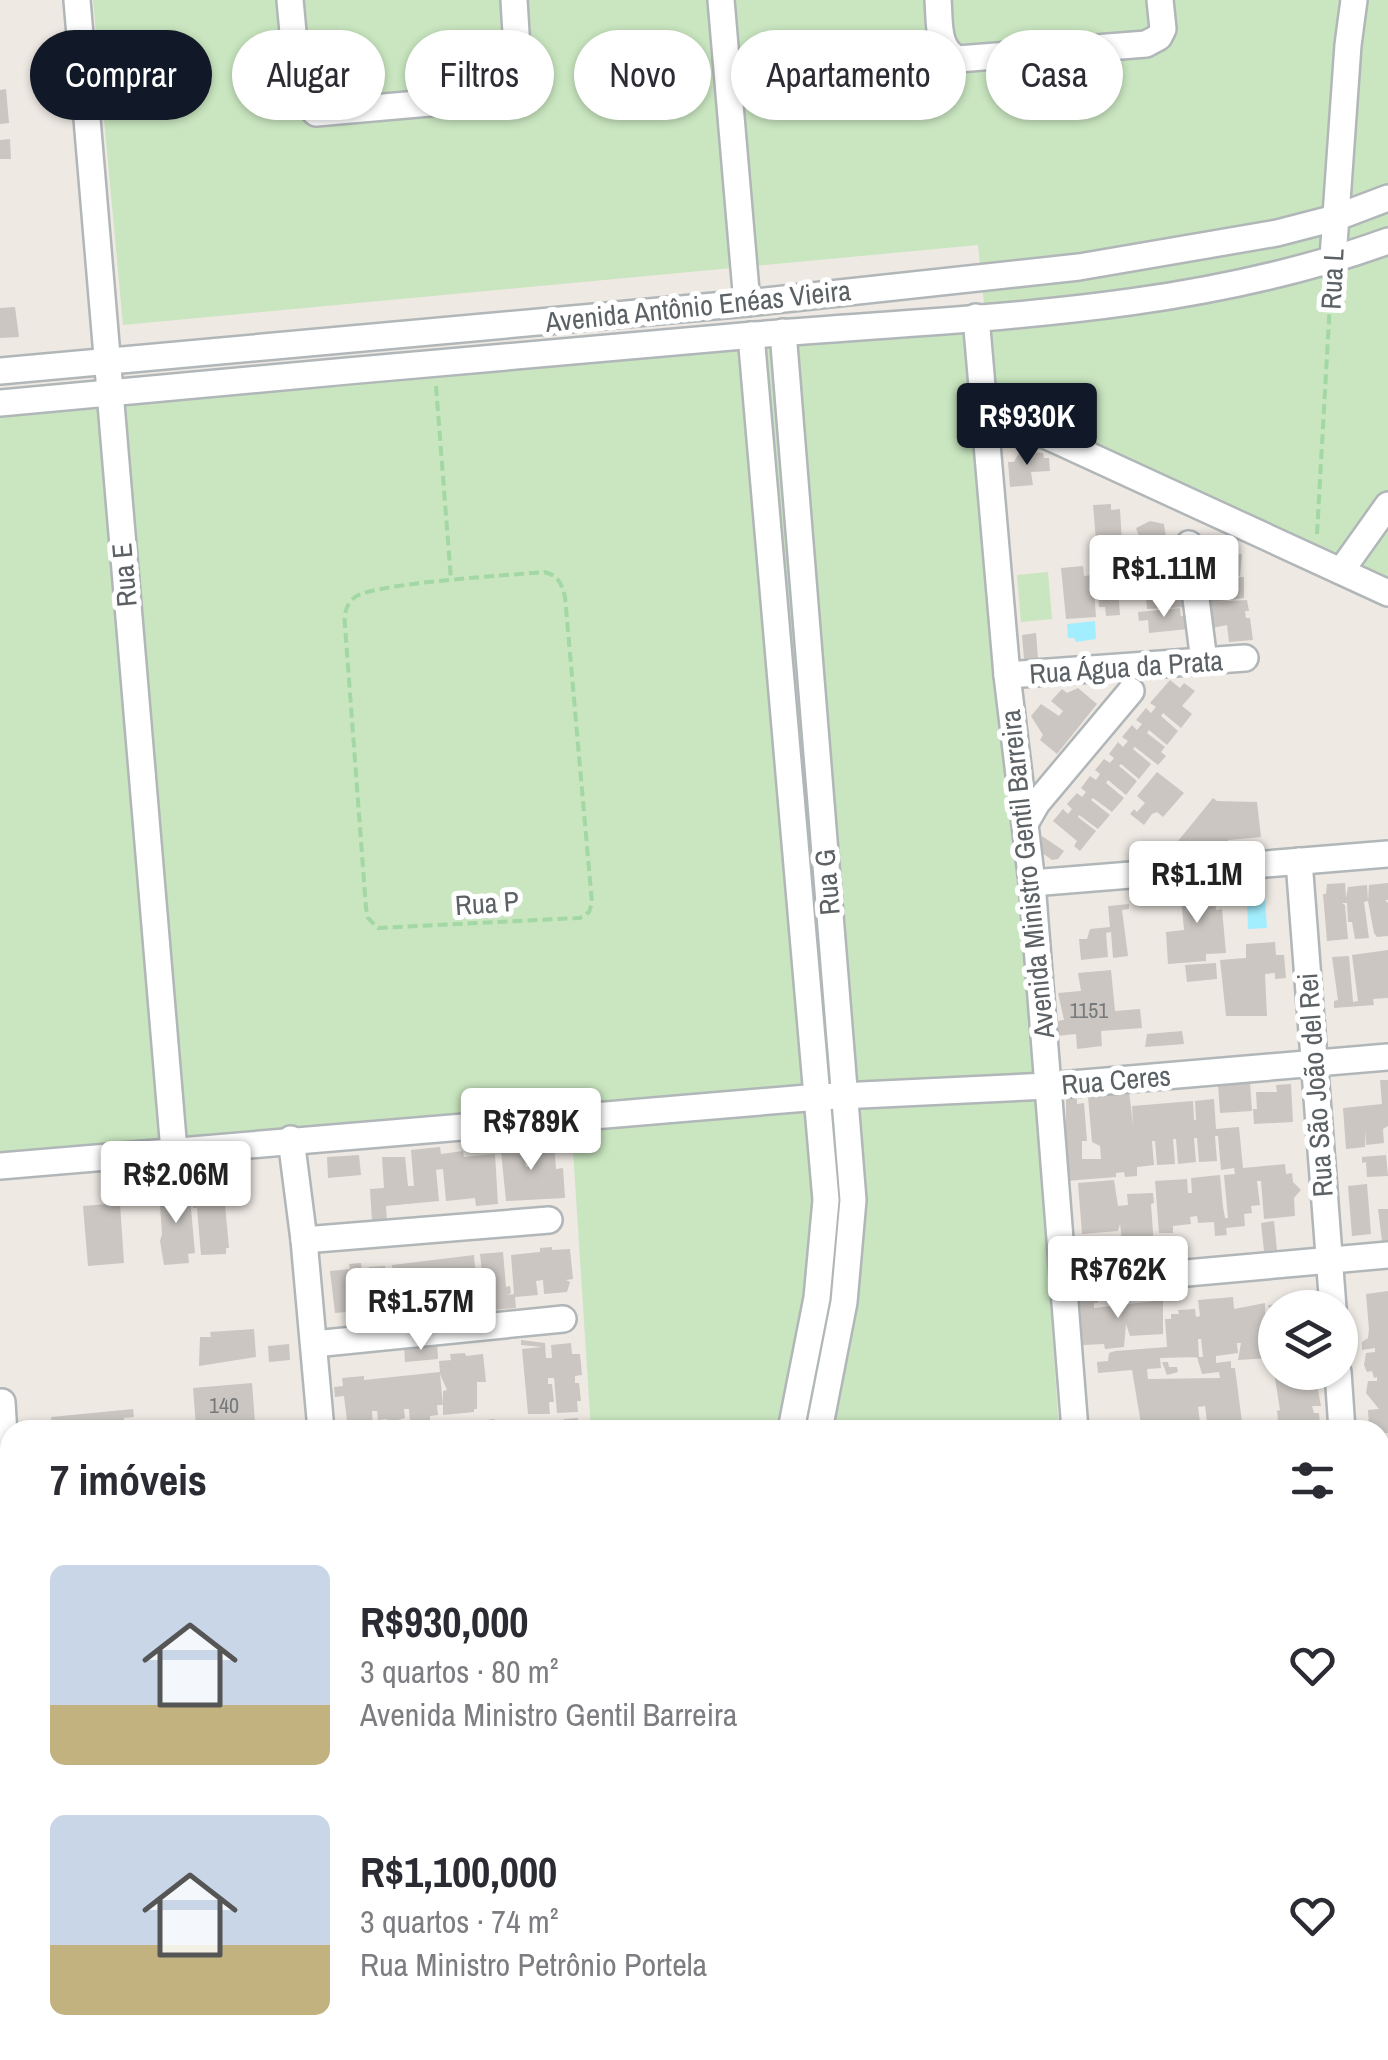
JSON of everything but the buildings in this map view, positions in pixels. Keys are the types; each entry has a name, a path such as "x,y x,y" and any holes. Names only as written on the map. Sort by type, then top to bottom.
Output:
{"street":[{"name":"Rua E","path":"77,0 174,1151"},
{"path":"290,0 299,97 316,113 509,96 519,82 514,0"},
{"path":"721,0 747,303"},
{"path":"938,0 942,45 950,56 958,59 1146,44 1159,37 1163,28 1160,0"},
{"name":"Rua L","path":"1333,258 1354,0"},
{"name":"Avenida Antônio Enéas Vieira","path":"0,372 747,303 1079,267 1191,250 1335,218 1388,198"},
{"name":"Avenida Antônio Enéas Vieira","path":"0,403 1138,303 1267,277 1388,241"},
{"name":"Avenida Ministro Gentil Barreira","path":"976,318 1006,675 1032,883 1074,1420"},
{"name":"Rua G","path":"784,332 832,1096 817,1298 793,1420"},
{"name":"Rua G","path":"751,335 832,1096 854,1200 844,1302 821,1420"},
{"path":"984,407 1388,593"},
{"path":"1341,571 1388,505"},
{"path":"1189,544 1204,661"},
{"name":"Rua Água da Prata","path":"1006,675 1245,658"},
{"path":"1026,822 1036,803 1131,691"},
{"path":"1032,883 1388,854"},
{"name":"Rua São João del Rei","path":"1299,862 1332,1290"},
{"name":"Rua Ceres","path":"0,1166 832,1096 1048,1086 1388,1057"},
{"path":"291,1140 320,1420"},
{"path":"304,1240 549,1220"},
{"path":"1063,1284 1388,1255"},
{"path":"314,1344 563,1319"},
{"path":"1339,1390 1341,1420"}],"path":[{"name":"Rua L","path":"1315,559 1333,258"},
{"path":"434,365 451,580"},
{"name":"Rua P","path":"544,572 552,574 563,589 592,903 589,912 580,918 396,929 378,928 368,918 344,614 349,603 362,594 451,580 544,572"}],"green space":[{"path":"93,0 1388,0 1388,583 994,402 978,245 123,325 104,120 212,120 212,30 96,30"},
{"path":"968,324 1034,1066 1058,1420 590,1420 570,1104 0,1152 0,409"},
{"path":"1048,572 1052,619 1021,622 1017,575"}],"water":[{"path":"1095,621 1096,639 1076,642 1068,638 1067,624"},
{"path":"1265,899 1267,928 1248,929 1247,900"}]}
